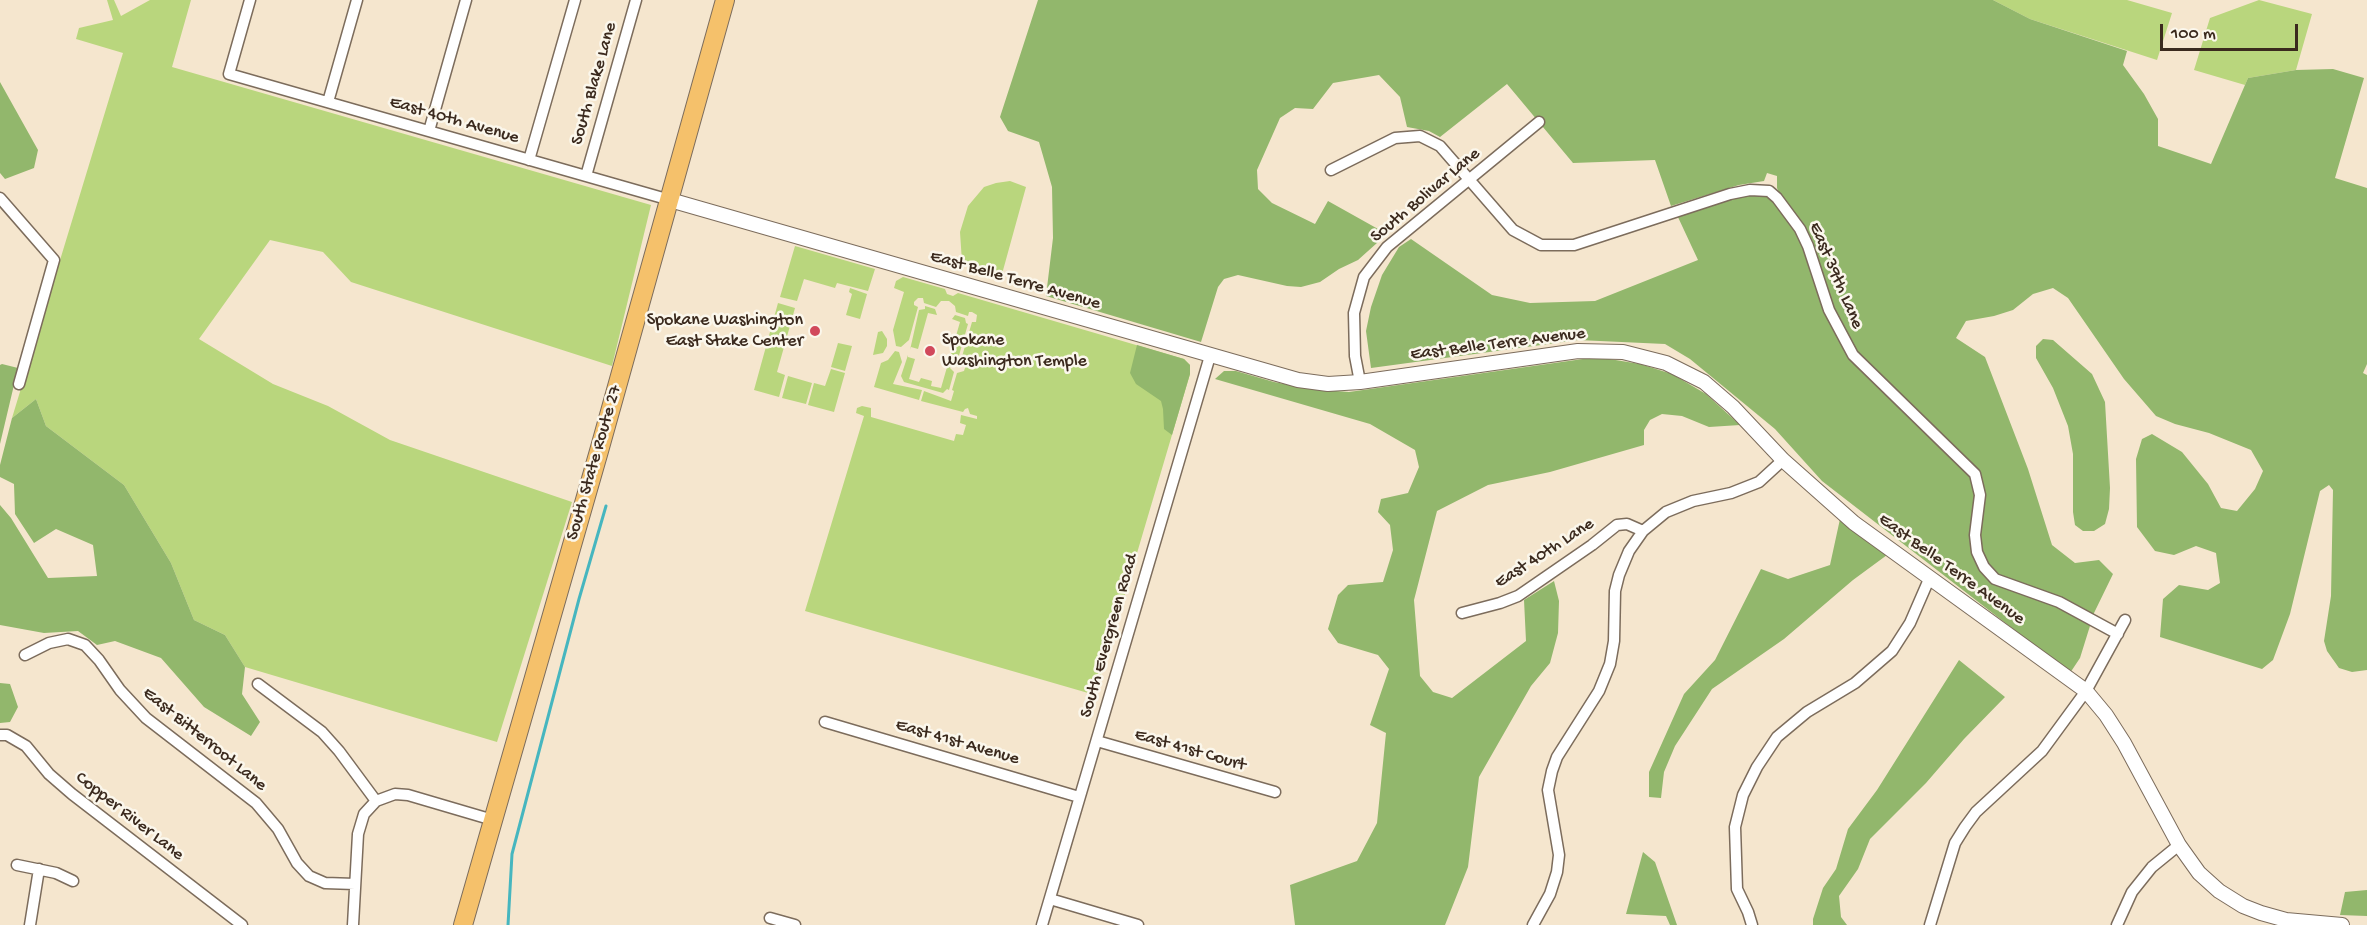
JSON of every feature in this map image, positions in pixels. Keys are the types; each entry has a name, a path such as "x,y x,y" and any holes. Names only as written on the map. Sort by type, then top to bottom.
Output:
{"main road":[{"name":"South State Route 27","path":"463,925 725,0"}],"street":[{"name":"East 40th Avenue","path":"250,0 229,74 670,200"},
{"path":"327,102 357,0"},
{"path":"429,131 466,0"},
{"path":"529,160 575,0"},
{"name":"South Blake Lane","path":"586,176 636,0"},
{"name":"South Bolivar Lane","path":"1360,382 1355,356 1354,313 1364,277 1387,247 1539,122"},
{"name":"East 39th Lane","path":"1331,170 1395,138 1420,136 1440,146 1513,230 1541,245 1574,245 1730,194 1750,190 1768,191 1777,198 1800,229 1809,246 1829,310 1853,356 1975,474 1980,495 1975,535 1977,552 1984,567 1995,579 2059,602 2118,634"},
{"path":"0,198 54,260 19,384"},
{"name":"East Belle Terre Avenue","path":"670,200 1298,380 1328,384 1360,382 1578,351 1623,352 1666,363 1704,382 1733,408 1783,460 1854,523 2086,691 2106,715 2124,744 2179,845 2199,873 2219,891 2244,906 2286,920 2342,925"},
{"name":"South Evergreen Road","path":"1042,925 1210,356"},
{"path":"1533,925 1550,894 1557,872 1558,855 1548,790 1557,757 1599,691 1610,664 1614,641 1615,591 1619,574 1629,551 1643,531 1666,512 1692,501 1731,493 1759,482 1783,460"},
{"name":"East 40th Lane","path":"1462,613 1518,596 1617,525 1627,524 1643,531"},
{"path":"1752,925 1737,889 1736,827 1743,795 1757,767 1777,737 1807,712 1855,682 1892,651 1910,623 1930,577"},
{"path":"1930,925 1955,843 1965,827 1976,812 2042,751 2086,691 2125,620"},
{"name":"East Bitterroot Lane","path":"24,655 49,643 68,639 85,645 99,660 120,690 146,718 256,803 278,829 297,863 309,876 325,883 355,884"},
{"path":"258,684 322,732 376,801"},
{"name":"East 41st Avenue","path":"825,722 1080,796"},
{"name":"Copper River Lane","path":"0,735 7,735 26,746 49,774 72,795 242,925"},
{"name":"East 41st Court","path":"1097,741 1275,792"},
{"path":"353,925 358,834 364,814 376,801 395,794 408,795 493,820"},
{"path":"2117,925 2132,892 2152,867 2179,845"},
{"path":"17,865 56,873 73,881"},
{"path":"30,925 39,869"},
{"path":"1050,899 1138,925"},
{"path":"770,918 795,925"}],"green space":[{"path":"107,0 114,0 121,16 150,0 191,0 172,67 651,205 612,366 351,282 323,252 270,240 199,339 273,384 328,406 390,440 572,502 497,742 245,667 225,635 194,620 171,563 124,485 46,426 36,399 12,418 123,53 76,39 79,28 113,20"},
{"path":"1038,0 1993,0 2030,19 2127,51 2123,65 2144,94 2158,119 2158,146 2211,164 2248,78 2296,70 2333,69 2364,78 2335,178 2367,188 2367,364 2363,373 2367,375 2367,670 2352,672 2339,668 2327,651 2324,641 2331,596 2333,490 2329,485 2320,491 2290,614 2273,660 2262,669 2160,637 2163,599 2179,585 2208,590 2220,583 2216,553 2196,546 2174,555 2155,551 2137,527 2136,459 2142,439 2152,434 2182,452 2208,484 2221,508 2237,511 2255,489 2263,471 2251,450 2209,433 2175,424 2156,416 2124,379 2068,298 2053,288 2033,294 2013,310 1966,321 1956,338 1985,357 2028,469 2052,545 2075,563 2099,560 2113,574 2094,613 2080,658 2070,673 1822,481 1775,429 1690,359 1665,344 1578,340 1371,368 1366,331 1371,307 1382,275 1399,247 1411,239 1492,295 1530,303 1595,301 1698,260 1677,215 1749,193 1763,194 1774,202 1780,195 1777,188 1777,176 1767,173 1764,181 1739,185 1671,206 1655,160 1573,163 1507,84 1440,137 1429,131 1407,127 1400,97 1379,75 1333,83 1313,109 1295,108 1280,118 1257,170 1258,189 1272,203 1315,224 1328,201 1387,234 1358,260 1320,282 1301,287 1238,275 1224,279 1218,287 1201,342 1046,296 1053,238 1052,187 1039,142 1008,131 1000,117"},
{"path":"1993,0 2127,0 2172,13 2157,60 2030,19"},
{"path":"2259,0 2312,14 2296,70 2248,78 2245,85 2194,70 2210,18"},
{"path":"0,82 38,150 34,168 5,179 0,173"},
{"path":"1010,181 1026,187 1002,274 962,262 960,232 968,206 984,187"},
{"path":"795,246 875,269 868,291 837,283 835,288 804,279 797,301 780,297"},
{"path":"903,277 945,289 947,294 953,296 958,293 1184,359 1190,365 1190,374 1095,695 805,611 864,416 856,413 857,408 862,406 871,408 871,417 954,441 956,434 963,435 966,425 960,423 961,415 977,419 977,416 970,414 968,408 963,412 921,401 924,391 951,401 957,373 964,371 966,365 961,360 972,322 976,322 977,315 969,312 968,316 956,312 955,306 949,301 941,301 936,307 924,303 923,298 918,298 914,302 914,305 918,307 909,340 901,347 896,346 893,330 904,292 894,288 896,281"},
{"path":"850,288 867,294 860,319 846,315 852,294 849,292"},
{"path":"778,303 795,308 777,372 785,375 779,397 754,390"},
{"path":"925,306 935,309 937,315 928,313 918,349 911,347 910,350 919,310 925,309"},
{"path":"955,315 965,318 968,324 958,359 952,361 950,368 954,372 949,390 943,393 904,382 901,376 908,355 915,359 909,379 919,382 921,378 932,381 931,386 941,388 960,322 952,319"},
{"path":"882,331 887,339 887,346 883,353 873,355 878,332"},
{"path":"2043,339 2053,340 2092,374 2105,402 2109,509 2105,524 2094,531 2083,531 2075,525 2073,454 2068,426 2053,388 2036,358 2036,346"},
{"path":"838,343 852,346 845,371 831,367"},
{"path":"1137,345 1184,359 1190,365 1190,374 1172,435 1164,429 1161,401 1136,384 1130,373"},
{"path":"895,351 899,352 902,362 893,384 922,390 919,400 874,387 881,363 888,360"},
{"path":"1597,357 1640,364 1672,374 1706,394 1740,425 1709,427 1682,416 1662,414 1650,420 1644,430 1644,445 1550,472 1488,485 1437,511 1414,600 1420,676 1433,692 1452,698 1526,641 1524,600 1554,581 1559,601 1558,633 1550,663 1531,686 1479,777 1468,867 1445,925 1295,925 1290,885 1357,861 1377,823 1386,733 1370,725 1389,669 1378,655 1338,643 1328,629 1338,595 1348,585 1383,582 1393,550 1390,525 1378,512 1381,499 1408,493 1419,467 1415,450 1370,424 1215,379 1224,371 1236,371 1274,382 1311,389 1349,392"},
{"path":"0,365 18,368 0,444"},
{"path":"831,369 845,373 834,412 808,405 814,383 825,386"},
{"path":"788,376 812,383 806,404 782,398"},
{"path":"36,399 46,426 124,485 171,563 194,620 225,635 245,667 242,694 260,722 251,736 204,707 161,658 115,641 97,645 78,631 44,633 0,625 0,505 11,518 48,578 97,576 93,545 56,529 34,543 15,514 14,484 0,477 0,465 12,418"},
{"path":"1840,519 1887,555 1853,580 1784,639 1712,689 1675,746 1664,772 1661,798 1649,797 1649,772 1684,694 1715,660 1761,569 1788,579 1830,565"},
{"path":"1959,660 2005,697 1926,783 1870,839 1858,869 1839,896 1841,917 1847,925 1813,925 1823,888 1836,869 1848,829 1877,790"},
{"path":"0,683 10,684 18,707 10,722 0,723"},
{"path":"1643,852 1655,862 1677,925 1670,925 1666,916 1626,914"},
{"path":"2367,890 2367,916 2340,915 2345,892"}],"waterway":[{"path":"508,925 512,854 579,599 606,506"}],"place":[{"name":"Spokane Washington East Stake Center","path":"815,331"},
{"name":"Spokane Washington Temple","path":"930,351"}]}
